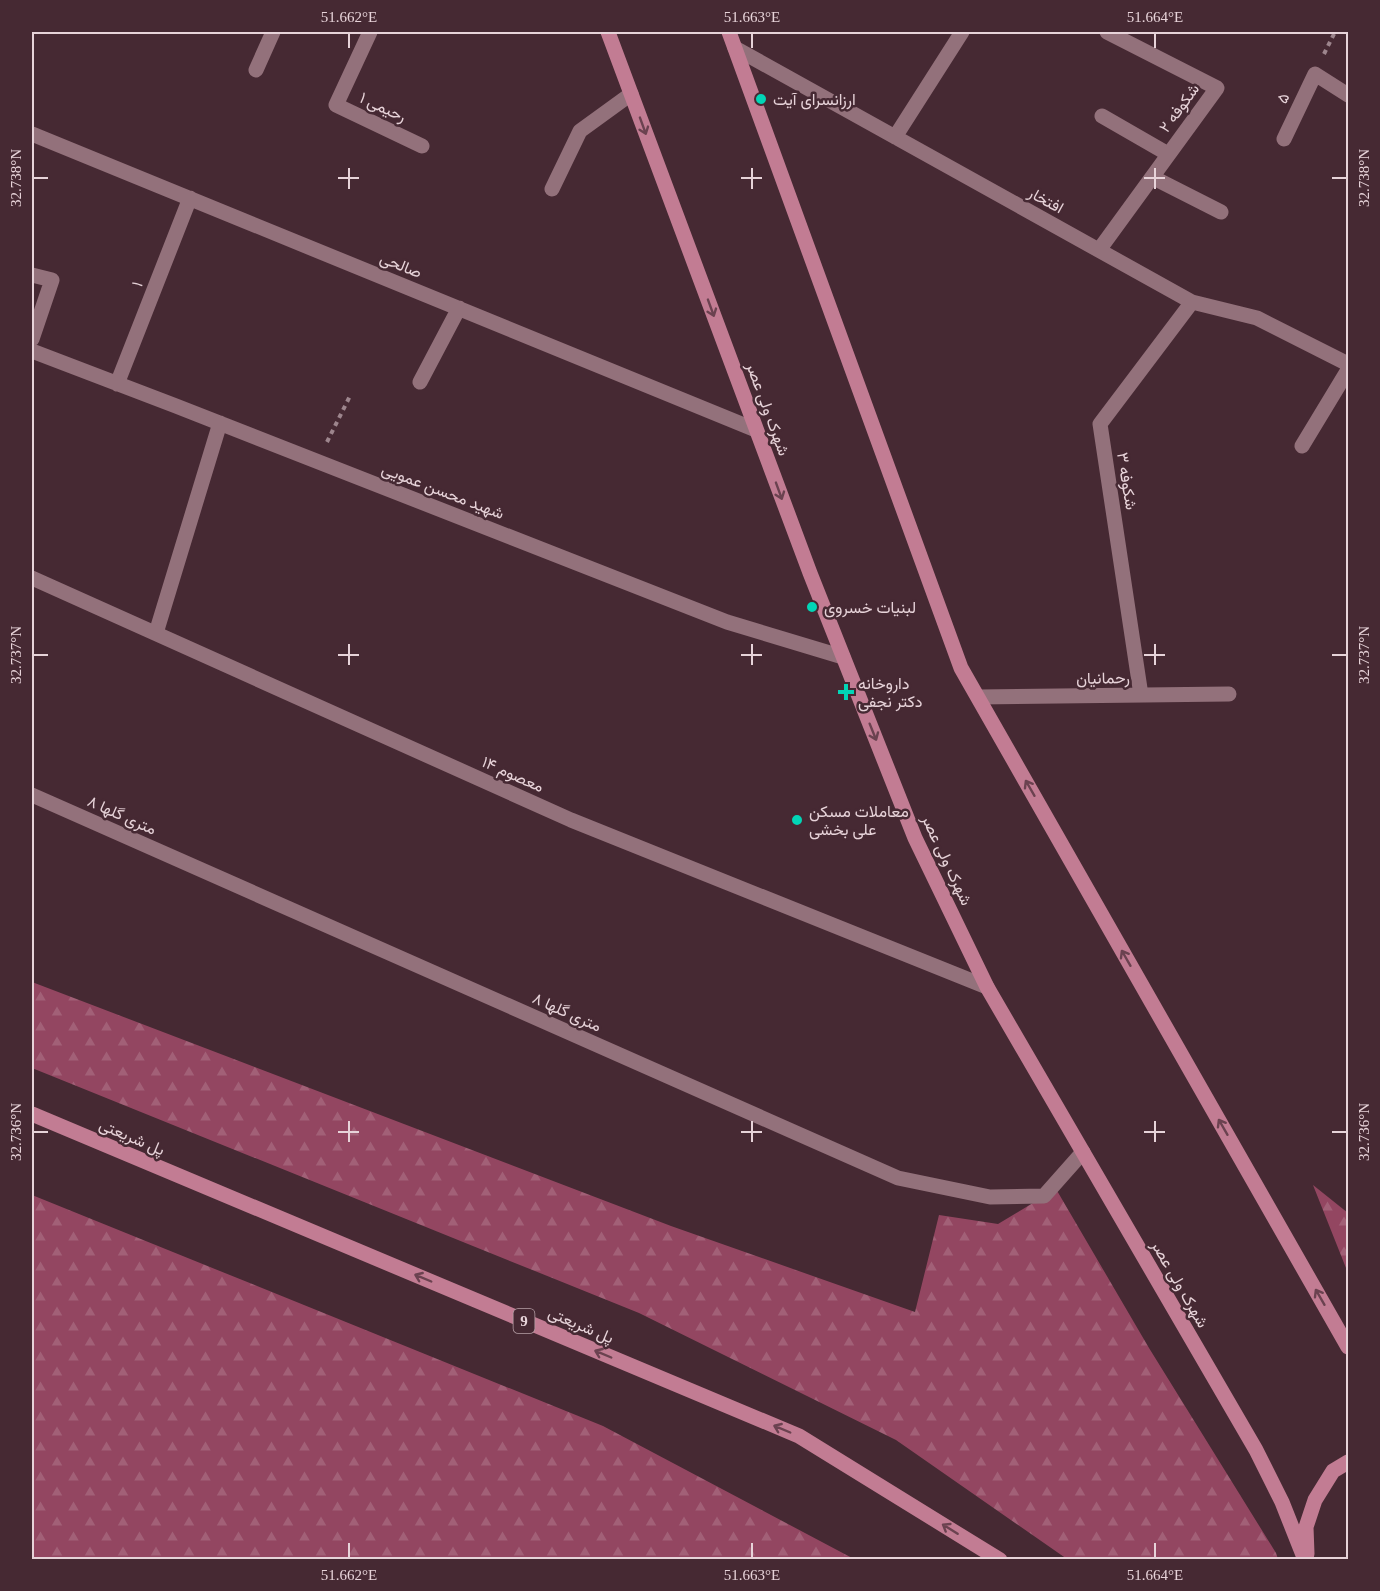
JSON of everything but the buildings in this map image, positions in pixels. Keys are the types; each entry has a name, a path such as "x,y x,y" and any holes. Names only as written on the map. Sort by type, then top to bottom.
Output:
{"main road":[{"name":"شهرک ولی عصر","path":"608,32 806,562 915,838 987,987 1256,1450 1282,1502 1306,1560"},
{"path":"729,32 961,668 1348,1347"},
{"name":"پل شریعتی","path":"32,1114 799,1436 1000,1560"},
{"path":"1306,1560 1306,1527 1315,1500 1333,1471 1348,1462"}],"street":[{"path":"256,70 273,32"},
{"name":"رحیمی ۱","path":"370,32 336,105 422,146"},
{"path":"895,137 962,32"},
{"name":"شکوفه ۲","path":"1098,250 1216,88 1107,32"},
{"name":"افتخار","path":"735,48 1192,302 1257,318 1348,364"},
{"name":"۵","path":"1284,139 1315,74 1348,95"},
{"path":"552,189 580,130 631,94"},
{"path":"1102,116 1168,154"},
{"name":"صالحی","path":"32,134 756,430"},
{"path":"1152,177 1221,212"},
{"name":"۱","path":"117,384 190,198"},
{"path":"32,275 52,280 32,339"},
{"name":"شکوفه ۳","path":"1141,695 1100,424 1192,302"},
{"path":"420,382 459,308"},
{"name":"شهید محسن عمویی","path":"32,351 727,621 843,657"},
{"path":"1302,446 1348,370"},
{"path":"156,633 220,423"},
{"name":"۱۴ معصوم","path":"32,578 571,820 987,987"},
{"name":"رحمانیان","path":"978,697 1229,694"},
{"name":"۸ متری گلها","path":"32,795 898,1178 990,1197 1044,1196 1083,1152"}],"path":[{"path":"317,461 351,394"}],"green space":[{"path":"32,982 671,1226 915,1312 939,1215 998,1224 1056,1189 1149,1348 1278,1559 1067,1559 896,1440 639,1313 32,1068"},
{"path":"1313,1185 1348,1213 1348,1273"},
{"path":"32,1195 603,1426 854,1559 32,1559"}],"place":[{"name":"ارزانسرای آیت","path":"761,99"},
{"name":"لبنیات خسروی","path":"812,607"},
{"name":"داروخانه دکتر نجفی","path":"846,692"},
{"name":"معاملات مسکن علی بخشی","path":"797,820"}]}
